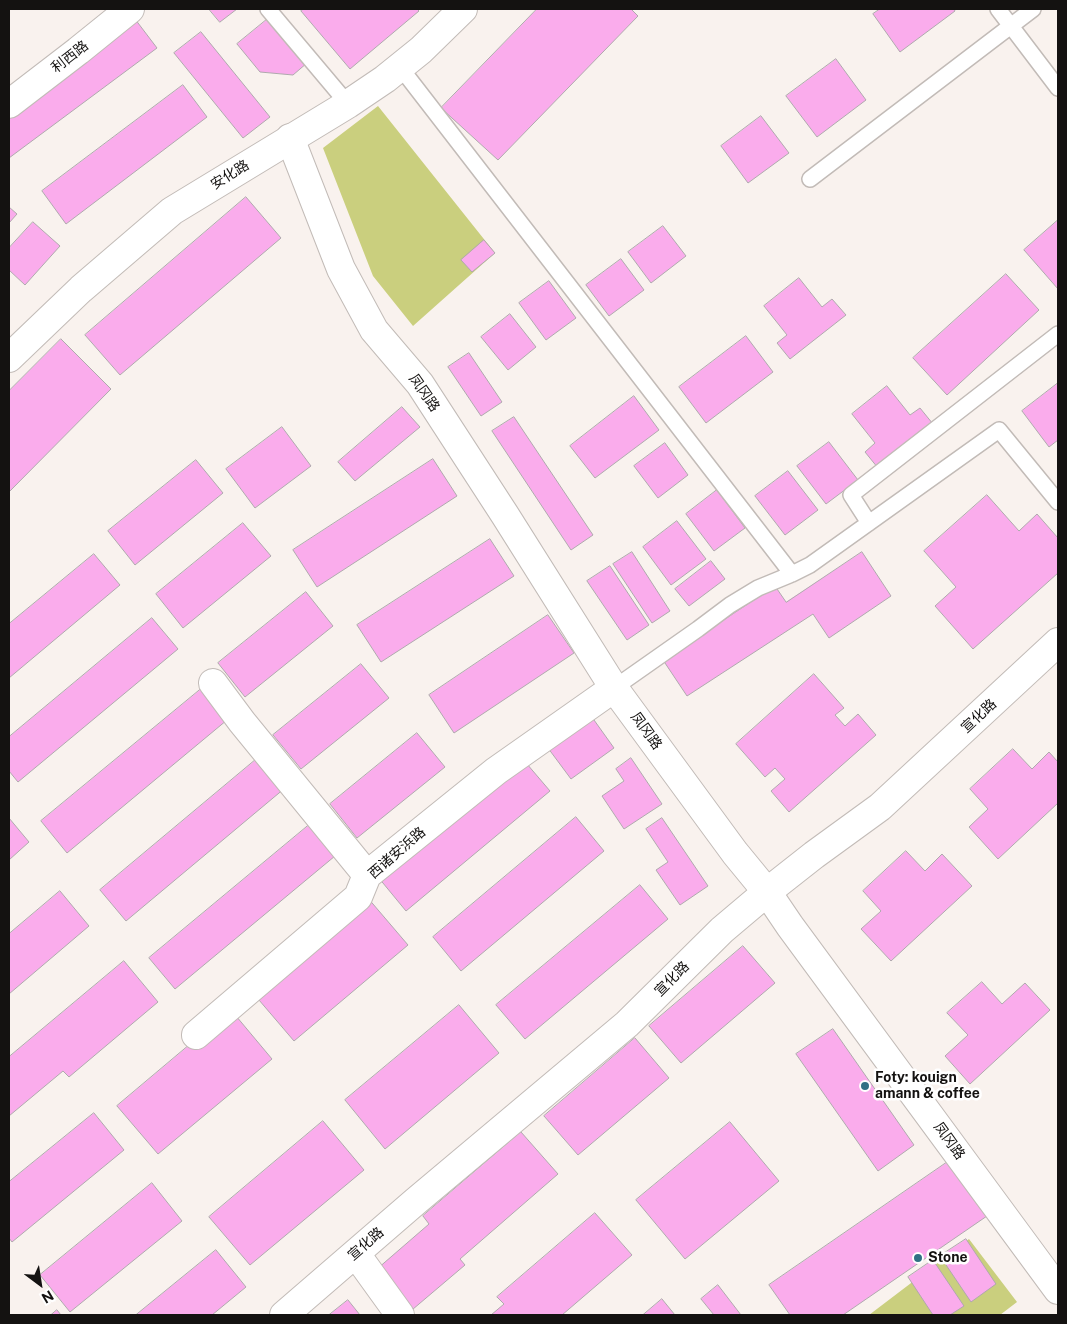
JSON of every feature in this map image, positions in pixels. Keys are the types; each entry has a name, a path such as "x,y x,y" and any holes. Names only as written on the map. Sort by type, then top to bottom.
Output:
{"street":[{"name":"利西路","path":"9,104 130,9"},
{"name":"安化路","path":"9,358 81,289 172,211 348,104 385,79 421,50 463,9"},
{"name":"凤冈路","path":"290,138 341,268 374,330 420,384 614,688 1058,1290"},
{"name":"宣化路","path":"284,1315 627,1024 722,930 766,892 814,854 880,807 1058,642"},
{"path":"213,683 242,722 367,875"},
{"name":"西诸安浜路","path":"196,1035 358,897 367,875 496,771 614,688"},
{"path":"356,1254 400,1315"}],"lane":[{"path":"268,9 348,104"},
{"path":"998,9 1058,88"},
{"path":"810,179 1033,9"},
{"path":"400,68 792,574"},
{"path":"869,523 851,495 1058,334"},
{"path":"614,688 730,604 758,588 810,566 999,430 1058,502"}],"green space":[{"path":"378,106 495,253 413,326 373,276 323,148"},
{"path":"969,1239 1017,1302 1000,1315 869,1315"}],"building":[{"path":"209,9 237,9 220,22"},
{"path":"304,9 417,9 419,11 350,69 301,11"},
{"path":"537,9 631,9 638,16 498,160 441,108"},
{"path":"880,9 954,9 955,11 900,52 873,14"},
{"path":"270,17 307,63 293,75 260,72 237,44"},
{"path":"135,19 157,48 9,158 9,113"},
{"path":"201,32 270,117 243,138 174,53"},
{"path":"836,59 866,100 817,137 786,96"},
{"path":"183,85 207,117 66,224 42,191"},
{"path":"761,116 789,153 748,183 721,146"},
{"path":"246,197 281,238 120,375 85,335"},
{"path":"9,207 17,214 9,223"},
{"path":"1058,220 1058,289 1024,250"},
{"path":"33,222 60,246 25,285 9,270 9,248"},
{"path":"663,226 686,256 651,283 628,252"},
{"path":"484,240 495,253 472,272 461,260"},
{"path":"621,259 644,290 609,316 586,285"},
{"path":"1006,274 1039,310 947,395 913,358"},
{"path":"799,278 822,307 832,299 846,315 790,359 777,343 787,335 764,306"},
{"path":"549,281 576,318 546,340 519,303"},
{"path":"510,314 536,347 508,370 481,337"},
{"path":"746,336 773,372 706,423 679,387"},
{"path":"61,339 111,389 9,492 9,391"},
{"path":"469,353 502,402 481,416 448,367"},
{"path":"1058,383 1058,440 1049,447 1022,411"},
{"path":"887,386 910,415 920,408 933,424 878,468 865,452 875,443 852,414"},
{"path":"634,396 659,430 595,478 570,446"},
{"path":"402,407 420,427 355,481 338,462"},
{"path":"514,417 593,535 571,550 492,431"},
{"path":"282,427 311,466 255,508 226,469"},
{"path":"829,442 858,480 826,504 797,466"},
{"path":"665,443 688,475 658,498 634,466"},
{"path":"433,459 457,496 317,587 293,550"},
{"path":"196,460 223,493 135,565 108,531"},
{"path":"788,471 818,510 785,535 755,496"},
{"path":"717,490 745,528 714,551 686,514"},
{"path":"987,495 1019,531 1037,514 1058,538 1058,573 973,649 935,606 956,587 924,551"},
{"path":"677,521 706,559 671,585 643,547"},
{"path":"243,523 271,556 183,628 156,594"},
{"path":"490,539 514,576 381,662 357,625"},
{"path":"632,552 670,611 652,623 613,564"},
{"path":"862,552 891,596 829,638 813,614 687,696 663,660 775,586 786,602"},
{"path":"94,554 120,585 9,678 9,624"},
{"path":"711,561 725,579 689,606 675,589"},
{"path":"610,566 649,625 627,640 587,581"},
{"path":"306,592 333,626 245,697 218,663"},
{"path":"548,615 574,653 454,733 429,695"},
{"path":"152,618 178,649 18,782 9,771 9,737"},
{"path":"361,664 389,698 301,769 273,735"},
{"path":"814,674 844,708 835,715 845,726 858,714 876,735 789,812 771,791 785,779 775,768 765,777 736,744"},
{"path":"201,689 227,720 67,853 41,821"},
{"path":"589,713 614,748 571,779 545,744"},
{"path":"417,733 445,767 357,838 330,804"},
{"path":"1013,749 1032,769 1049,752 1058,762 1058,803 998,859 969,827 988,809 970,789"},
{"path":"259,757 285,788 126,921 100,890"},
{"path":"521,757 550,791 406,911 378,877"},
{"path":"631,758 662,804 624,829 602,796 624,781 616,769"},
{"path":"576,817 604,851 461,971 433,937"},
{"path":"9,818 29,842 9,860"},
{"path":"662,818 708,886 680,905 656,870 668,862 646,829"},
{"path":"309,825 335,856 175,989 149,958"},
{"path":"906,851 925,871 942,854 972,886 891,961 861,929 881,911 863,891"},
{"path":"640,885 668,919 525,1039 496,1005"},
{"path":"60,891 89,926 9,994 9,934"},
{"path":"367,897 408,945 294,1041 253,993"},
{"path":"743,946 775,983 681,1063 649,1026"},
{"path":"124,961 158,1002 69,1077 63,1071 9,1116 9,1057"},
{"path":"982,982 1002,1004 1025,983 1050,1010 970,1084 945,1056 968,1035 947,1013"},
{"path":"459,1005 499,1053 385,1149 345,1100"},
{"path":"231,1010 272,1059 158,1154 117,1106"},
{"path":"833,1029 914,1145 878,1171 796,1054"},
{"path":"635,1038 669,1078 578,1155 544,1116"},
{"path":"94,1113 124,1150 12,1242 9,1238 9,1182"},
{"path":"323,1121 364,1170 250,1265 209,1217"},
{"path":"730,1122 779,1181 685,1259 636,1200"},
{"path":"521,1132 558,1174 460,1259 465,1265 406,1315 362,1282 429,1224 423,1216"},
{"path":"949,1161 987,1216 843,1315 790,1315 769,1285"},
{"path":"152,1183 182,1221 70,1312 40,1275"},
{"path":"595,1213 632,1255 562,1315 491,1315 504,1304 497,1297"},
{"path":"966,1239 996,1284 971,1302 940,1256"},
{"path":"216,1250 246,1287 212,1315 136,1315"},
{"path":"933,1260 964,1306 950,1315 933,1315 908,1277"},
{"path":"718,1285 741,1315 714,1315 701,1299"},
{"path":"662,1299 675,1315 643,1315"},
{"path":"348,1300 360,1315 329,1315"},
{"path":"57,1310 61,1315 51,1315"}],"place":[{"name":"Foty: kouign amann & coffee","path":"865,1086"},
{"name":"Stone","path":"918,1258"}]}
